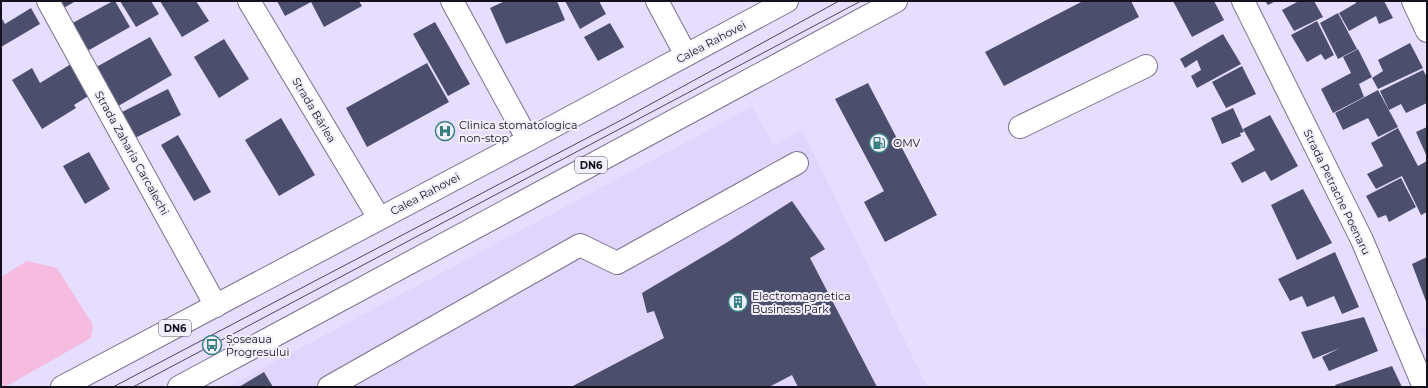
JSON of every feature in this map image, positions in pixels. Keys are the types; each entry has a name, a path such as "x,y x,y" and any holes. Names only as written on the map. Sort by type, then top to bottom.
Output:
{"main road":[{"name":"Strada Zaharia Carcalechi","path":"48,1 216,306"},
{"name":"Strada Bârlea","path":"249,1 379,218"},
{"path":"452,1 528,140"},
{"path":"657,1 686,55"},
{"name":"Calea Rahovei","path":"62,387 787,1"},
{"name":"DN6","path":"179,387 896,1"},
{"name":"Strada Petrache Poenaru","path":"1243,1 1362,240 1424,387"},
{"path":"1413,1 1427,31"},
{"path":"1020,127 1146,66"},
{"path":"329,387 580,246 617,263 797,163"}],"shaded area":[{"name":"Electromagnetica Business Park","path":"752,107 774,146 802,130 927,387 228,387"},
{"path":"27,261 57,268 93,325 91,338 5,387 1,387 1,277"},
{"path":"1427,326 1427,345 1419,329"}],"building":[{"path":"52,1 76,1 58,11"},
{"path":"115,1 130,27 82,54 67,26"},
{"path":"120,1 151,1 159,14 136,27"},
{"path":"160,1 196,1 209,21 182,37"},
{"path":"277,1 359,1 362,6 324,27 311,2 285,16"},
{"path":"505,1 557,1 565,20 506,44 490,8"},
{"path":"565,1 599,1 606,14 580,29"},
{"path":"1083,1 1131,1 1139,17 1004,86 985,52"},
{"path":"1173,1 1214,1 1224,20 1192,37"},
{"path":"1265,1 1276,1 1268,5"},
{"path":"1299,1 1314,1 1323,17 1294,31 1282,10"},
{"path":"1355,1 1384,1 1393,18 1379,24 1376,16 1349,31 1339,13 1356,3"},
{"path":"31,8 40,24 1,47 1,17 5,24"},
{"path":"1338,13 1357,49 1338,59 1320,23"},
{"path":"1317,21 1334,55 1325,60 1321,54 1307,62 1291,35"},
{"path":"435,22 470,84 448,96 413,34"},
{"path":"610,23 624,47 598,61 584,37"},
{"path":"1223,34 1241,64 1197,88 1191,76 1201,70 1197,60 1185,68 1180,59"},
{"path":"150,37 172,75 113,109 91,70"},
{"path":"224,39 249,79 219,98 194,57"},
{"path":"1410,43 1423,68 1378,89 1372,78 1383,71 1378,60"},
{"path":"1358,49 1372,77 1359,84 1364,97 1333,113 1321,89 1351,73 1343,57"},
{"path":"427,63 449,102 367,147 346,108"},
{"path":"71,64 90,95 74,105 76,108 42,129 12,80 32,68 40,83"},
{"path":"1242,66 1256,94 1226,108 1212,82"},
{"path":"1423,70 1427,77 1427,103 1406,113 1401,104 1389,110 1380,91"},
{"path":"868,83 937,215 885,242 864,202 884,191 835,99"},
{"path":"168,89 181,115 133,139 120,113"},
{"path":"1378,90 1398,127 1378,137 1368,118 1343,130 1335,113"},
{"path":"1233,108 1244,132 1240,133 1241,136 1222,144 1211,118"},
{"path":"1270,115 1298,166 1271,181 1265,171 1242,183 1231,163 1255,150 1243,129"},
{"path":"281,118 315,175 279,196 245,140"},
{"path":"1427,127 1427,157 1416,132"},
{"path":"1398,128 1418,166 1427,161 1427,212 1421,215 1402,176 1376,189 1367,174 1383,166 1371,143"},
{"path":"178,135 211,192 194,201 161,145"},
{"path":"89,152 110,189 85,204 63,166"},
{"path":"1401,178 1416,207 1389,222 1386,215 1378,218 1366,196"},
{"path":"1303,189 1332,243 1297,260 1271,205"},
{"name":"Electromagnetica Business Park","path":"792,201 825,249 810,258 877,387 798,387 792,375 769,387 571,387 664,338 654,311 647,313 642,293 726,243"},
{"path":"1335,252 1359,307 1342,314 1334,296 1307,307 1302,296 1290,301 1278,279"},
{"path":"1427,257 1427,304 1412,264"},
{"path":"1364,317 1378,351 1329,371 1322,357 1340,348 1313,359 1301,332"},
{"path":"1392,366 1402,387 1336,387 1335,385"},
{"path":"264,372 273,387 239,387"}],"tram line":[{"path":"113,387 627,117 839,1"},
{"path":"133,387 861,1"}],"place":[{"name":"Clinica stomatologica non-stop","path":"445,131"},
{"name":"OMV","path":"879,143"},
{"name":"Electromagnetica Business Park","path":"738,302"},
{"name":"Șoseaua Progresului","path":"212,345"}]}
